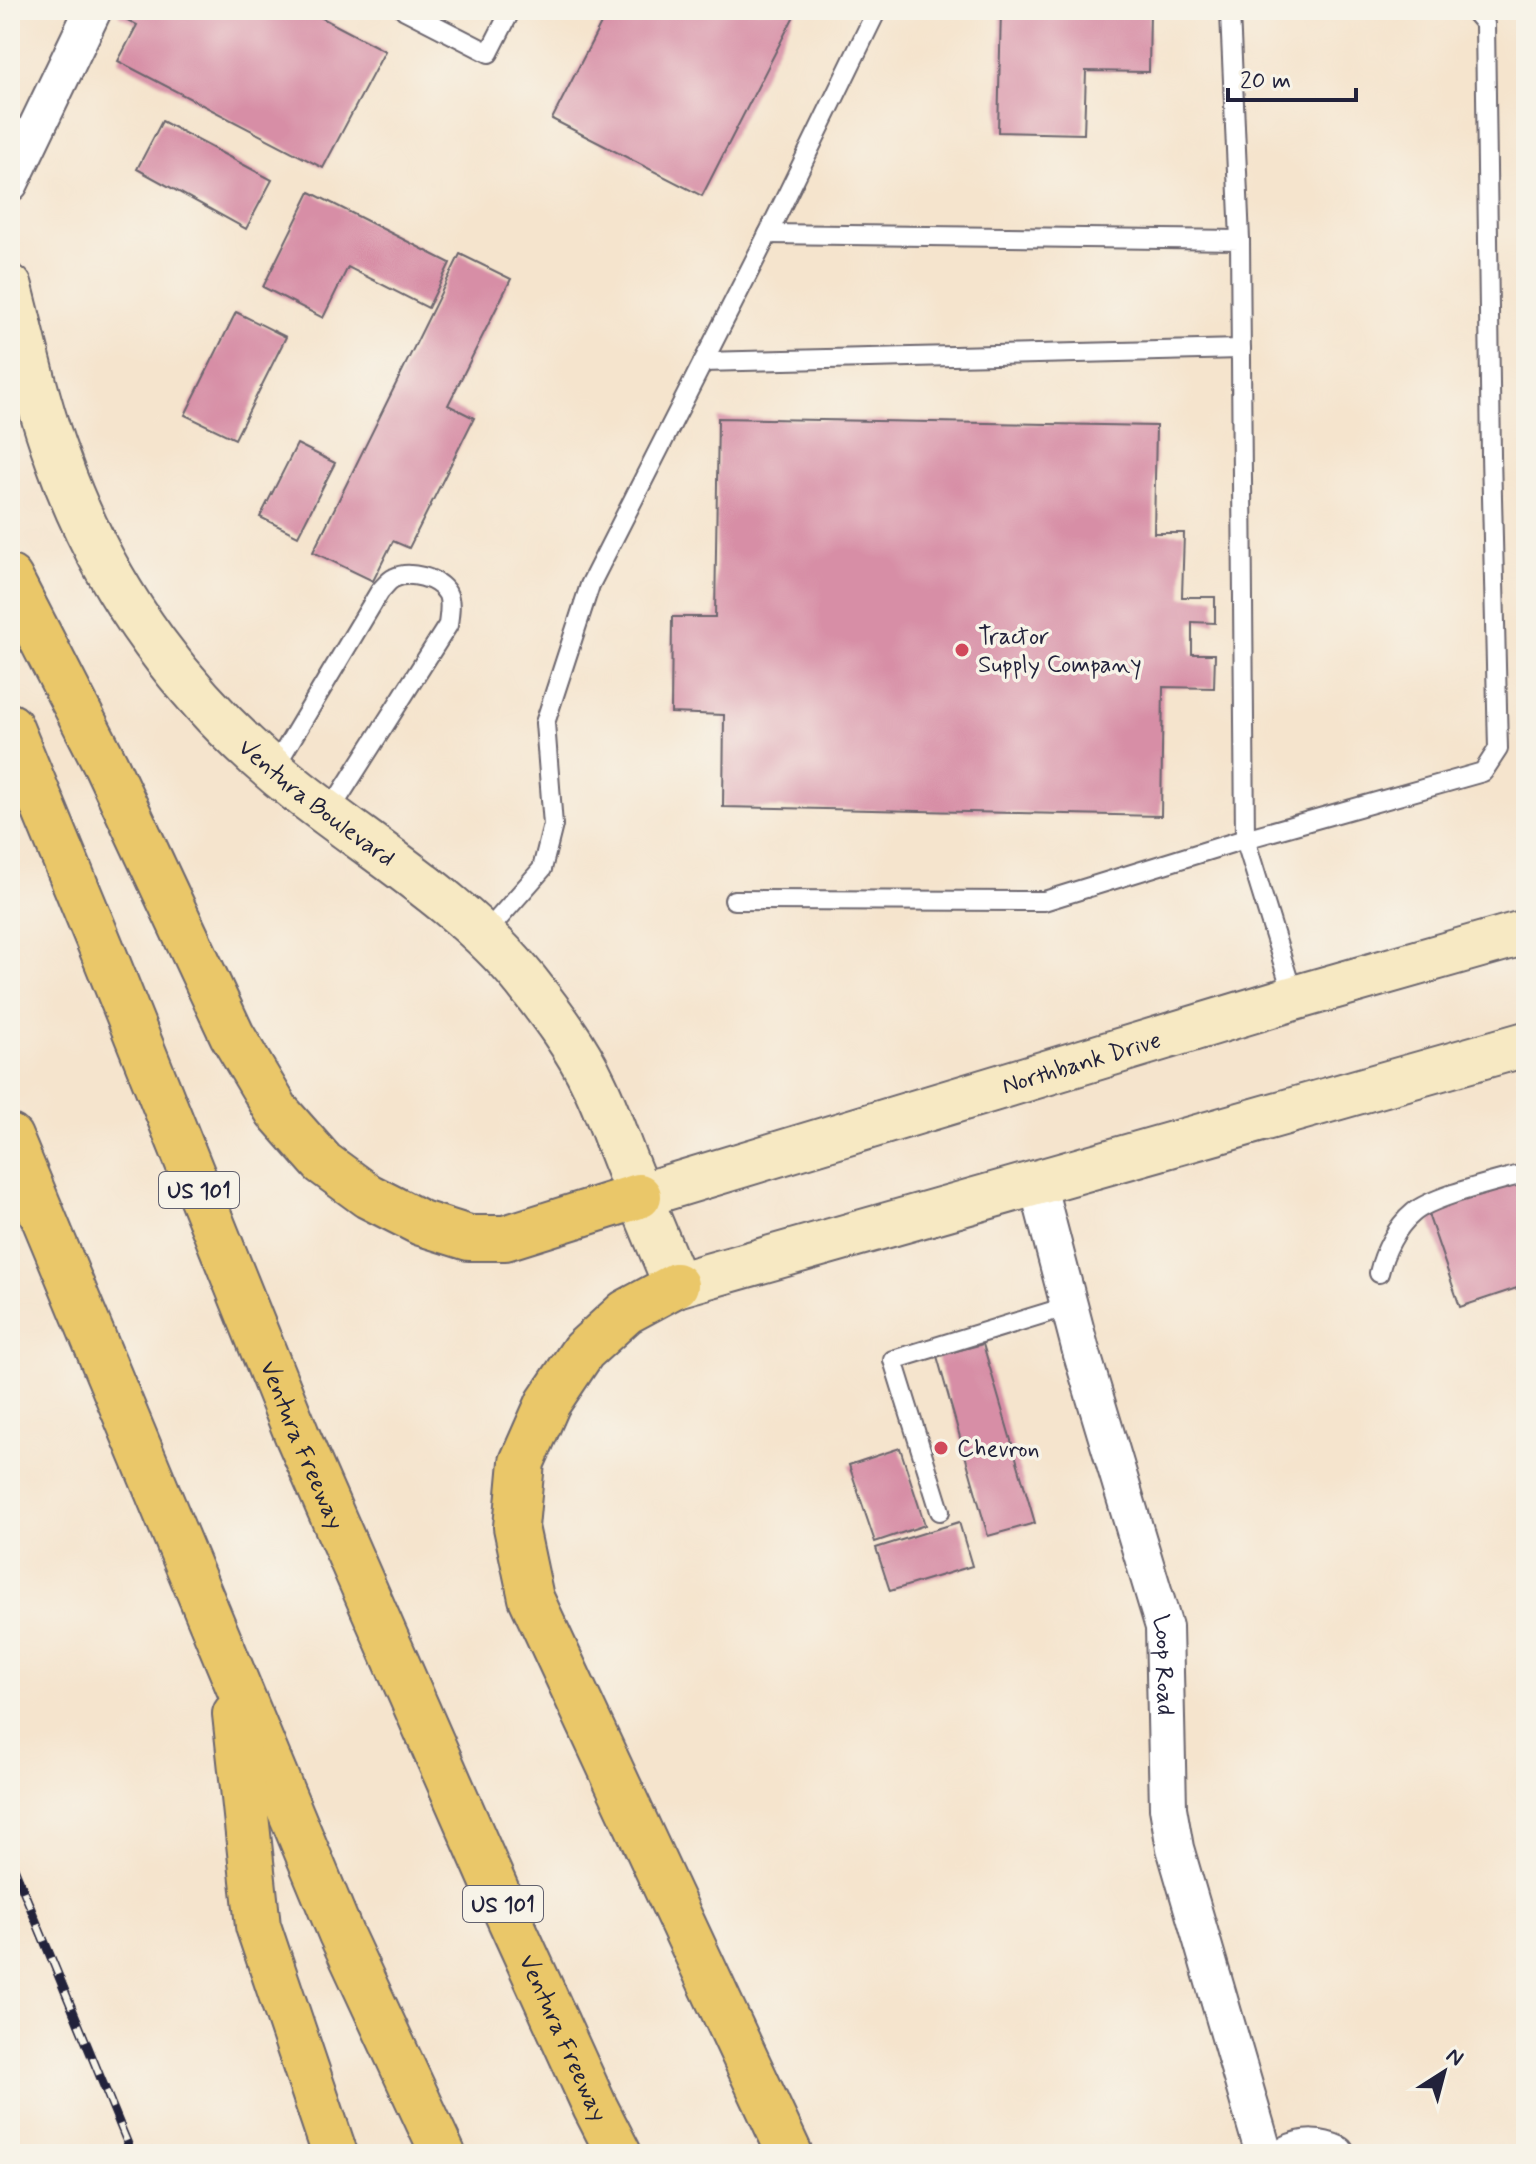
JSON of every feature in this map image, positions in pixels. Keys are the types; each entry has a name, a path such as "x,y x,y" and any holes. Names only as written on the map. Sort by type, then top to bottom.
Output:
{"highway":[{"path":"10,578 106,765 232,1035 277,1111 323,1163 368,1196 421,1223 469,1238 505,1238 639,1196"},
{"name":"Ventura Freeway","path":"10,726 297,1435 499,1896 619,2154"},
{"path":"10,1137 341,1934 443,2154"},
{"path":"676,1285 626,1312 583,1351 548,1403 522,1462 516,1527 531,1598 790,2154"},
{"path":"230,1664 258,1926 335,2154"}],"main road":[{"name":"Ventura Boulevard","path":"10,287 57,459 100,557 127,603 159,650 204,704 273,770 453,909 524,979 594,1083 676,1285"},
{"name":"Northbank Drive","path":"639,1196 1294,998 1526,932"},
{"path":"676,1285 1526,1044"}],"street":[{"path":"10,183 93,10"},
{"name":"Loop Road","path":"1037,1183 1081,1351 1164,1627 1168,1808 1175,1848 1264,2154"},
{"path":"1289,2154 1313,2148 1336,2154"}],"lane":[{"path":"405,10 489,53 511,10"},
{"path":"483,936 542,869 553,825 545,723 590,585 768,234 877,10"},
{"path":"1233,10 1230,13 1240,240 1245,839 1294,998"},
{"path":"734,900 1044,901 1245,839 1483,772 1498,749 1485,24 1473,10"},
{"path":"768,234 1240,240"},
{"path":"703,362 1241,349"},
{"path":"273,770 380,591 393,578 410,573 435,582 447,593 450,606 448,625 328,814"},
{"path":"1379,1273 1386,1250 1414,1211 1434,1201 1526,1173"},
{"path":"940,1511 893,1360 1069,1306"}],"building":[{"path":"121,10 307,10 385,51 323,168 118,61 137,25 118,15"},
{"path":"608,10 797,10 702,196 552,119"},
{"path":"1001,10 1150,10 1149,72 1086,71 1084,134 998,132"},
{"path":"162,121 272,180 246,229 137,169"},
{"path":"310,192 450,263 428,308 348,267 323,318 263,287"},
{"path":"460,254 511,279 448,405 474,418 409,548 393,541 373,581 313,552"},
{"path":"236,312 286,337 235,439 185,415"},
{"path":"718,418 1156,426 1154,533 1184,533 1182,597 1215,597 1215,623 1192,622 1192,654 1215,654 1214,688 1163,687 1161,816 723,807 724,715 671,713 672,617 715,617"},
{"path":"297,444 335,463 298,536 260,517"},
{"path":"1526,1177 1526,1285 1460,1307 1427,1211"},
{"path":"983,1344 1035,1523 988,1536 937,1356"},
{"path":"900,1448 925,1525 875,1542 849,1465"},
{"path":"959,1522 972,1566 890,1591 876,1548"}],"railway":[{"path":"10,1858 132,2154"}],"place":[{"name":"Tractor Supply Company","path":"962,650"},
{"name":"Chevron","path":"941,1448"}]}
